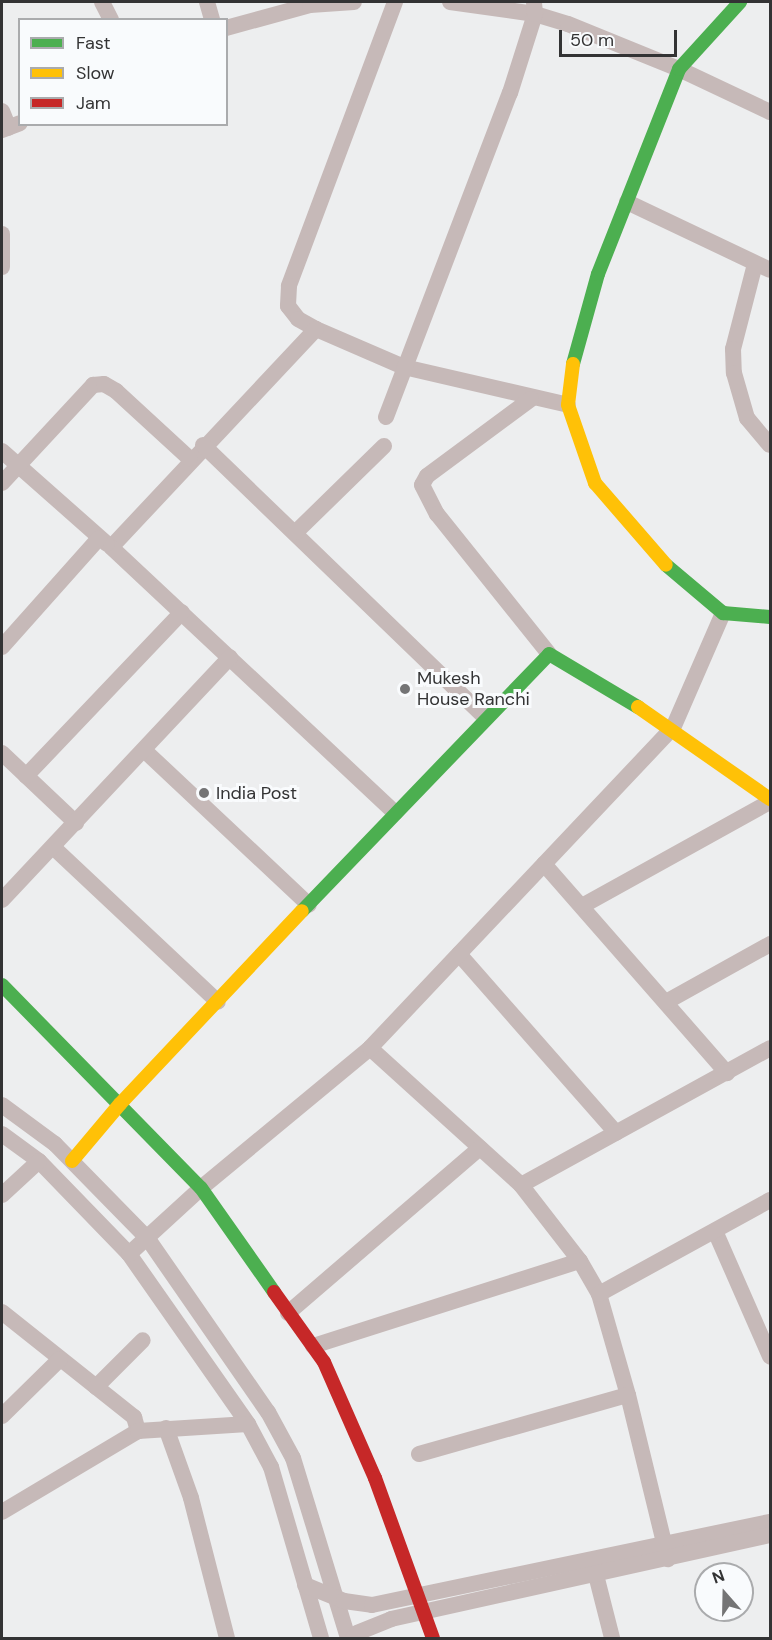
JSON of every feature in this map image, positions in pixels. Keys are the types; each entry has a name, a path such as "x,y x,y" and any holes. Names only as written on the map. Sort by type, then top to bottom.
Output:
{"street":[{"path":"102,2 110,18"},
{"path":"207,2 211,18"},
{"path":"228,27 310,3 354,2"},
{"path":"395,2 289,286 291,311 316,329 404,367 531,399 568,405"},
{"path":"450,2 535,8 680,69 771,112"},
{"path":"740,2 680,69 589,303 572,369 568,405 583,458 608,503 660,560 723,613 771,617"},
{"path":"386,417 506,104 535,8"},
{"path":"2,111 10,127"},
{"path":"627,202 763,267 733,349 734,373 747,418 771,445"},
{"path":"2,234 2,267"},
{"path":"2,647 316,329"},
{"path":"2,483 82,394 93,386 104,384 190,459"},
{"path":"531,399 427,476 422,485 437,514 549,654 673,728 771,801 582,906"},
{"path":"203,445 296,532 485,717"},
{"path":"296,532 384,446"},
{"path":"2,451 182,612 395,813"},
{"path":"26,776 182,612"},
{"path":"129,1254 201,1188 370,1048 673,728 723,613"},
{"path":"72,1161 120,1104 485,717 549,654"},
{"path":"2,900 76,824 230,657"},
{"path":"144,750 309,905"},
{"path":"2,753 76,824"},
{"path":"53,847 218,1002"},
{"path":"544,864 727,1073"},
{"path":"666,1002 771,944"},
{"path":"459,954 616,1133"},
{"path":"2,985 201,1188 324,1362 375,1478 424,1604 433,1638"},
{"path":"370,1048 521,1185 580,1261 599,1294 628,1395 666,1552"},
{"path":"521,1185 771,1048"},
{"path":"2,1105 72,1161 148,1239 268,1412 293,1458 348,1638"},
{"path":"2,1134 39,1161 129,1254 248,1424 271,1467 321,1638"},
{"path":"288,1313 480,1148"},
{"path":"2,1195 39,1161"},
{"path":"599,1294 771,1200"},
{"path":"715,1231 771,1356"},
{"path":"313,1346 580,1261"},
{"path":"2,1312 134,1417 138,1431"},
{"path":"96,1387 143,1340"},
{"path":"2,1416 60,1359"},
{"path":"419,1454 628,1395"},
{"path":"4,1507 138,1431 248,1424"},
{"path":"166,1428 191,1498 227,1638"},
{"path":"305,1585 336,1595 344,1601 372,1605 424,1604 596,1575 771,1522"},
{"path":"353,1638 373,1625 424,1604 666,1552 771,1535"},
{"path":"596,1575 612,1638"}],"traffic: fast":[{"path":"573,364 598,274 679,69 740,2"},
{"path":"666,565 723,613 770,617"},
{"path":"302,911 549,654 638,707"},
{"path":"2,985 201,1188 274,1292"}],"traffic: slow":[{"path":"573,364 568,405 595,483 666,565"},
{"path":"638,707 770,799"},
{"path":"72,1161 120,1104 302,911"}],"traffic: jam":[{"path":"274,1292 324,1362 375,1478 433,1638"}],"place":[{"name":"Mukesh House Ranchi","path":"405,689"},
{"name":"India Post","path":"204,793"}]}
